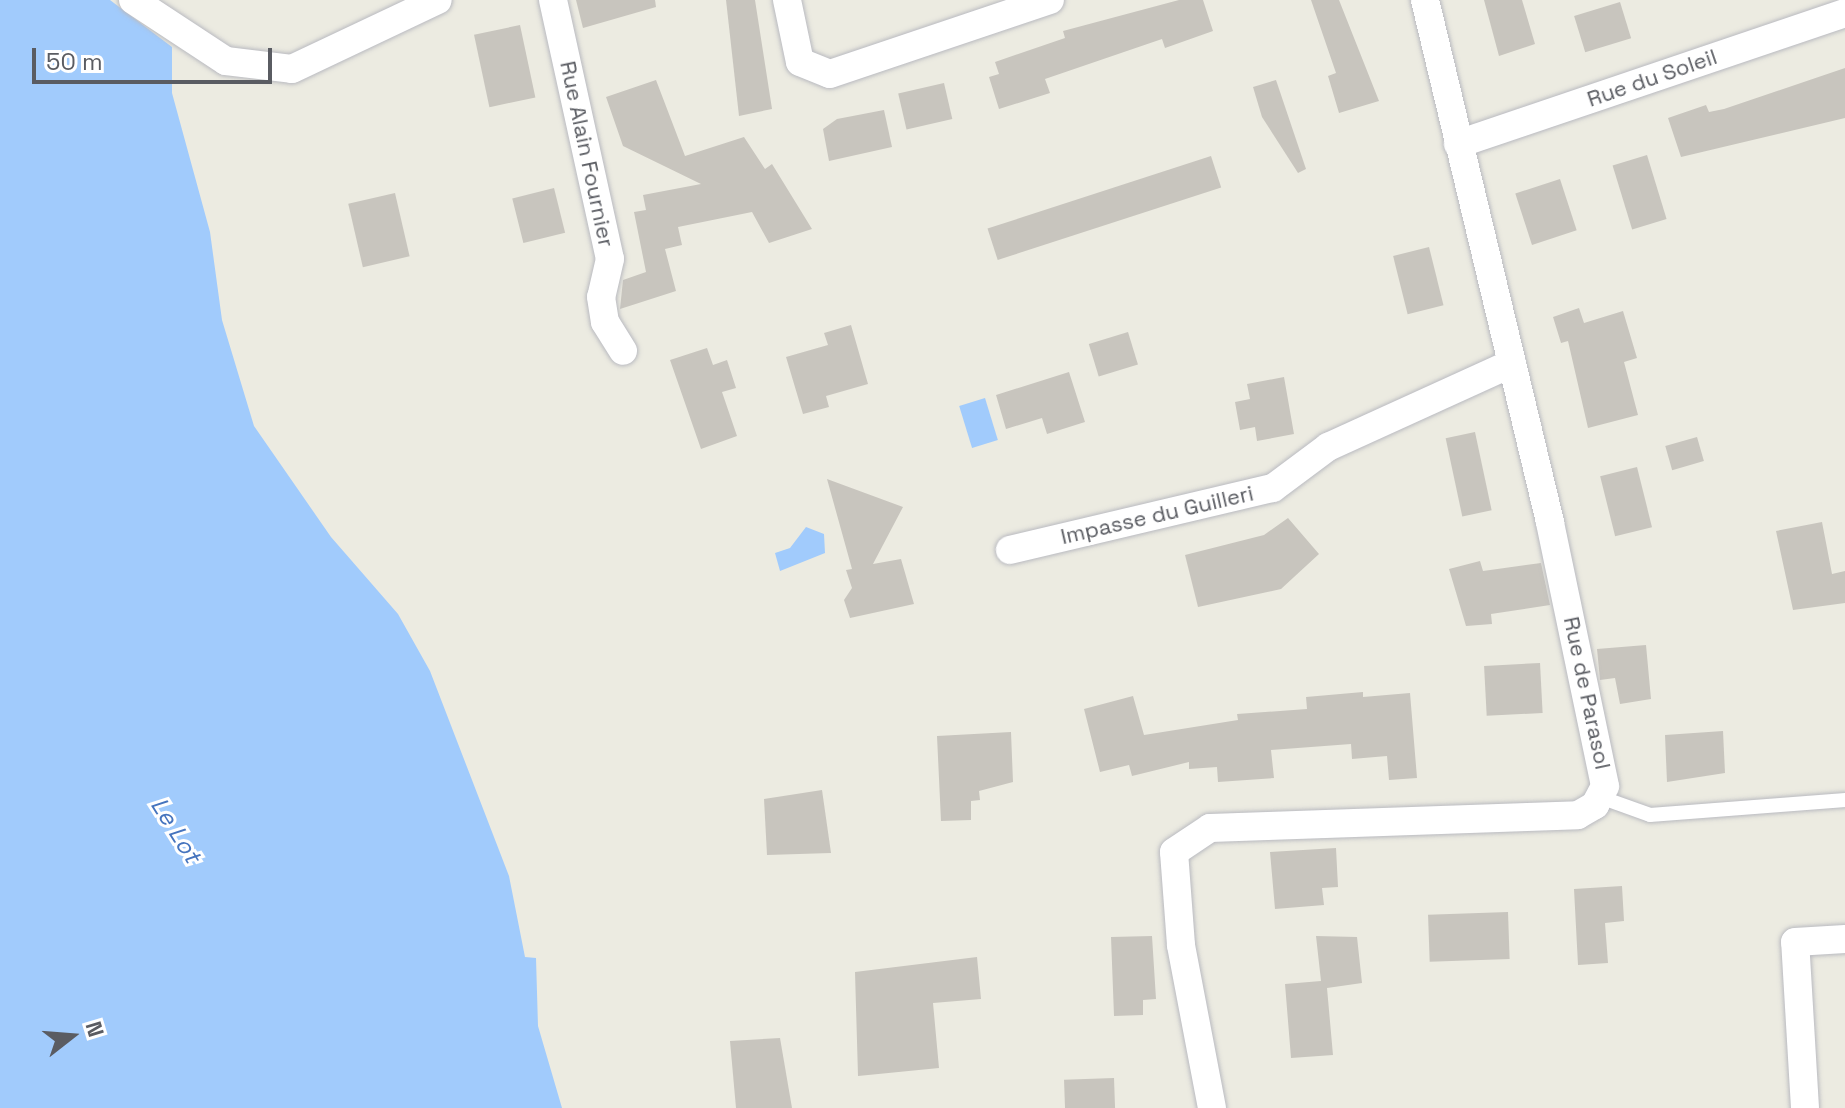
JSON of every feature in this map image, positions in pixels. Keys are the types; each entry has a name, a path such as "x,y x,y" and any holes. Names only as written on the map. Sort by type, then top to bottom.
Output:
{"street":[{"path":"133,0 226,61 292,69 438,0"},
{"name":"Rue Alain Fournier","path":"553,0 610,259 601,297 605,322 623,351"},
{"path":"787,0 800,62 830,74 1050,0"},
{"name":"Rue de Parasol","path":"1212,1108 1181,945 1174,852 1210,828 1565,817 1595,805 1600,797 1605,762 1425,0"},
{"name":"Rue du Soleil","path":"1458,144 1845,13"},
{"name":"Impasse du Guilleri","path":"1010,550 1273,488 1328,447 1512,363"},
{"path":"1805,1108 1795,942 1845,939"}],"lane":[{"path":"1600,797 1650,815 1845,800"}],"water":[{"name":"Le Lot","path":"0,0 110,0 172,47 172,93 210,232 222,320 254,426 331,537 398,614 430,671 509,876 525,957 536,958 538,1026 562,1108 0,1108"},
{"path":"985,398 998,440 972,448 959,406"},
{"path":"806,527 824,534 825,553 780,571 775,553 790,548"}],"building":[{"path":"576,0 655,0 656,7 583,28"},
{"path":"726,0 755,0 772,109 739,116"},
{"path":"1179,0 1203,0 1213,31 1165,48 1162,39 1045,79 1050,93 999,109 989,77 999,74 995,62 1065,38 1063,31"},
{"path":"1311,0 1339,0 1379,101 1339,113 1328,76 1336,73"},
{"path":"1484,0 1522,0 1535,44 1499,56"},
{"path":"1620,2 1631,38 1585,52 1574,16"},
{"path":"520,25 535,97 489,107 474,35"},
{"path":"1845,68 1845,118 1681,157 1668,118 1706,105 1709,112 1724,109"},
{"path":"656,80 685,156 744,137 765,169 772,164 812,229 769,243 752,212 678,227 682,245 665,249 676,291 620,309 623,280 646,272 634,212 646,210 643,195 701,184 623,146 606,97"},
{"path":"1276,80 1306,169 1298,173 1262,117 1253,87"},
{"path":"944,83 952,119 907,130 898,94"},
{"path":"884,110 892,147 829,161 823,129 837,119"},
{"path":"1647,155 1667,219 1632,230 1613,166"},
{"path":"1211,156 1221,187 998,260 988,229"},
{"path":"1560,179 1577,230 1532,245 1515,194"},
{"path":"554,188 565,233 523,243 512,198"},
{"path":"395,193 410,256 363,267 348,204"},
{"path":"1429,247 1444,305 1408,314 1393,256"},
{"path":"1579,308 1584,323 1623,311 1637,358 1624,362 1638,415 1588,428 1568,341 1561,343 1553,317"},
{"path":"851,325 868,384 826,396 829,407 803,414 786,357 828,345 824,333"},
{"path":"1128,332 1138,365 1099,377 1089,344"},
{"path":"707,348 713,365 727,360 736,388 722,392 737,436 701,449 670,360"},
{"path":"1069,372 1085,422 1047,434 1042,418 1006,429 996,395"},
{"path":"1284,377 1294,434 1257,441 1255,427 1240,430 1235,402 1250,399 1247,384"},
{"path":"1475,432 1492,510 1462,516 1446,438"},
{"path":"1697,437 1704,461 1672,470 1665,446"},
{"path":"1637,467 1652,527 1615,536 1600,476"},
{"path":"827,479 903,507 873,564 901,559 914,604 850,618 844,600 852,588 846,570 852,569"},
{"path":"1288,518 1319,554 1281,589 1198,607 1185,555 1264,535"},
{"path":"1822,522 1832,574 1845,571 1845,603 1793,610 1776,531"},
{"path":"1480,561 1483,571 1541,563 1550,605 1491,614 1492,624 1466,626 1449,569"},
{"path":"1646,645 1651,699 1620,704 1615,678 1600,680 1597,649"},
{"path":"1540,663 1543,713 1487,716 1484,666"},
{"path":"1363,692 1363,697 1410,693 1417,778 1389,780 1387,756 1352,759 1351,744 1271,750 1274,778 1218,782 1217,767 1189,769 1189,762 1132,776 1129,765 1100,772 1084,709 1133,696 1144,735 1238,720 1237,714 1307,709 1306,697"},
{"path":"1723,731 1725,773 1667,782 1665,735"},
{"path":"1011,732 1013,782 979,791 980,800 971,801 971,820 941,821 937,736"},
{"path":"822,790 831,853 767,855 764,799"},
{"path":"1336,848 1338,887 1322,888 1324,905 1275,909 1270,852"},
{"path":"1622,886 1624,921 1605,923 1608,963 1578,965 1574,889"},
{"path":"1508,912 1510,959 1430,962 1428,915"},
{"path":"1152,936 1156,999 1143,1000 1143,1015 1114,1016 1111,937"},
{"path":"1316,936 1357,937 1362,983 1327,988 1333,1055 1291,1058 1285,984 1321,981"},
{"path":"977,957 981,999 933,1003 939,1068 858,1076 855,972"},
{"path":"780,1038 792,1108 736,1108 730,1041"},
{"path":"1114,1078 1115,1108 1065,1108 1064,1080"}]}
